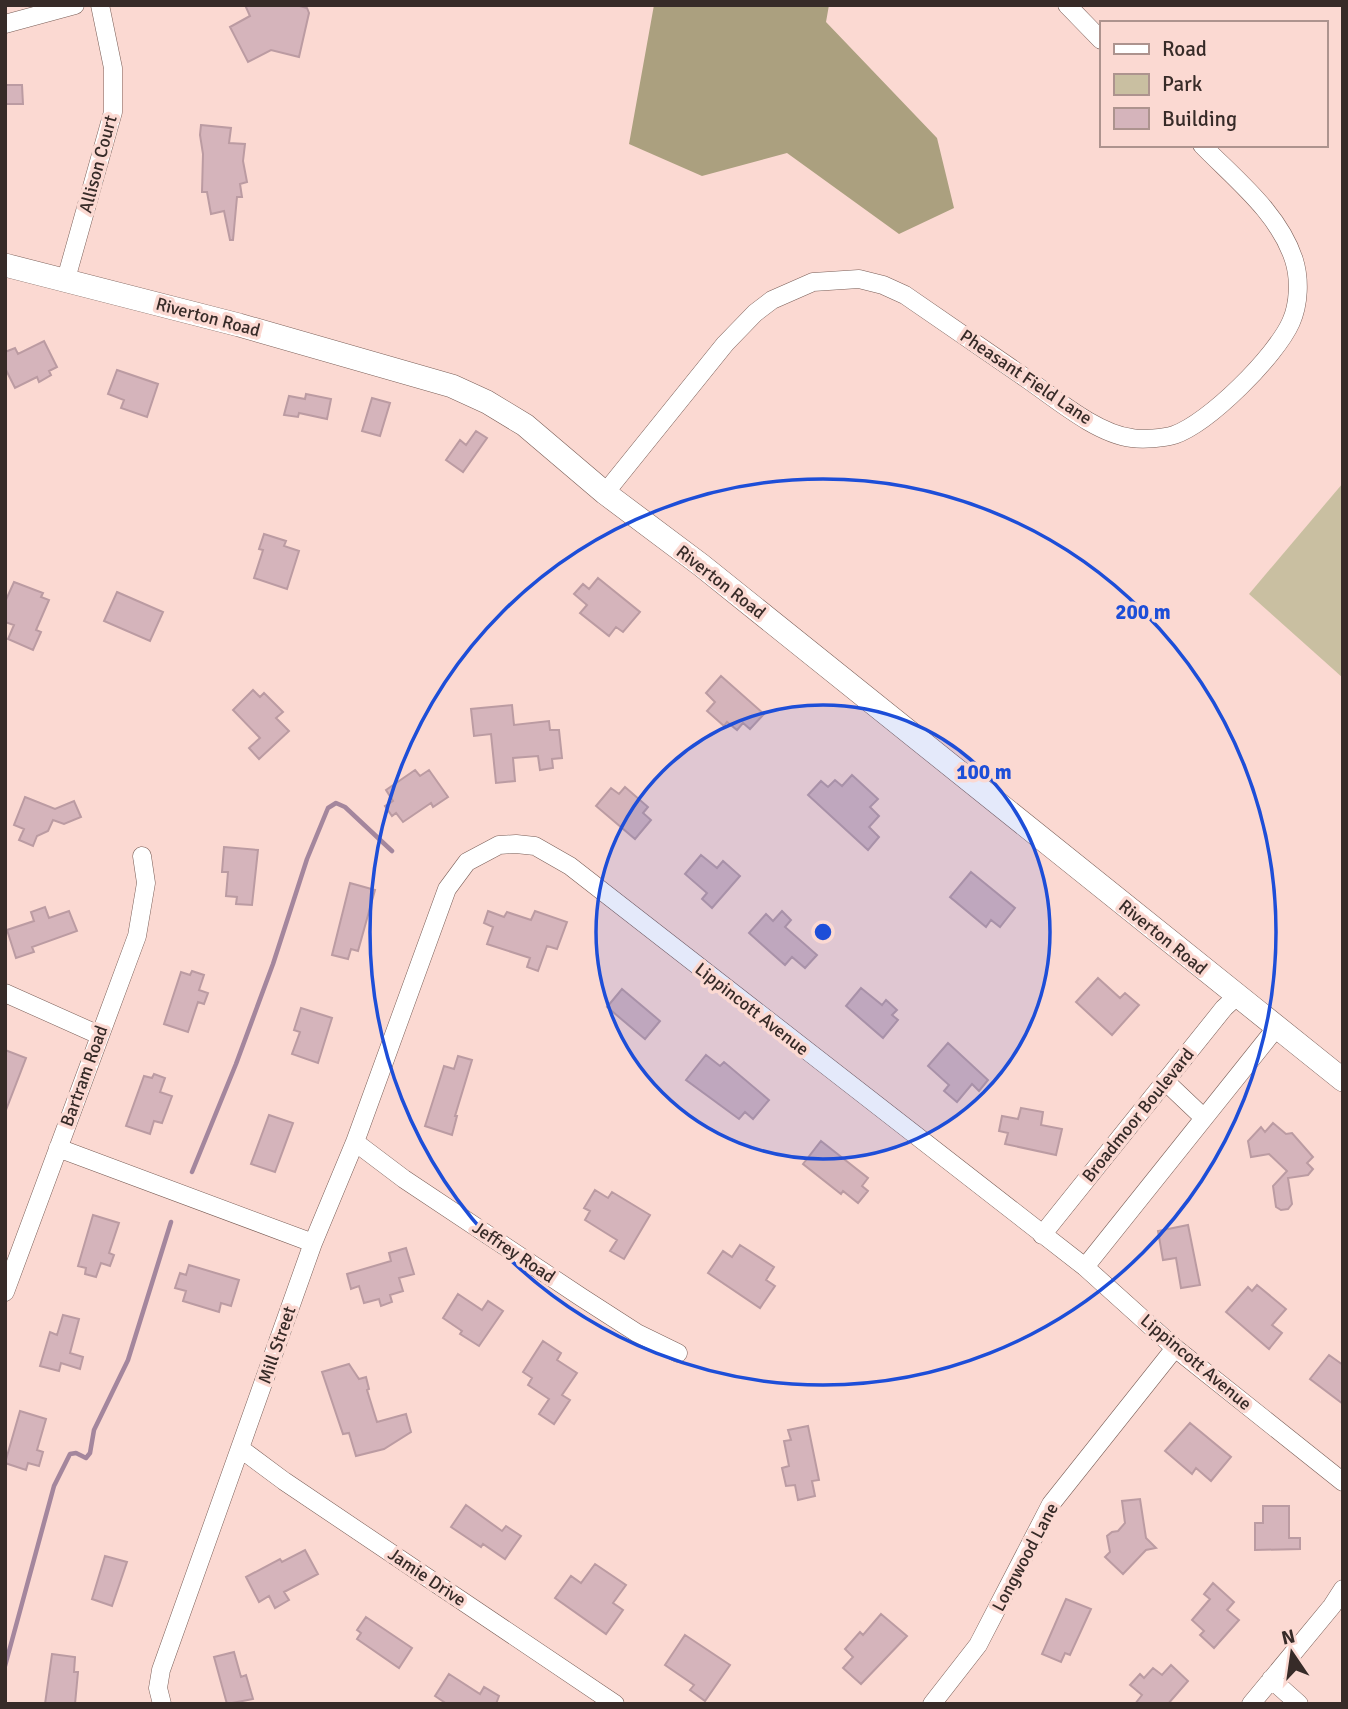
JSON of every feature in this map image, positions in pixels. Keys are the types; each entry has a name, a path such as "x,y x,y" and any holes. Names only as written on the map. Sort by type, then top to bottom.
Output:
{"main road":[{"name":"Riverton Road","path":"5,265 239,325 452,386 525,425 605,493 701,565 1343,1080"}],"street":[{"path":"5,24 75,5"},
{"name":"Allison Court","path":"66,279 113,112 113,68 100,5"},
{"path":"1068,5 1100,39"},
{"name":"Pheasant Field Lane","path":"605,493 725,344 755,313 772,300 813,282 859,279 883,285 905,295 1079,415 1114,434 1133,439 1174,435 1209,415 1240,387 1280,340 1291,322 1297,281 1294,260 1274,220 1204,147"},
{"name":"Lippincott Avenue","path":"313,1243 355,1142 447,889 467,862 499,845 535,846 570,866 1085,1267 1175,1348 1343,1482"},
{"name":"Bartram Road","path":"5,1292 142,917 146,883 142,856"},
{"path":"5,993 99,1035"},
{"name":"Broadmoor Boulevard","path":"1042,1235 1224,1008 1237,996"},
{"path":"1085,1267 1276,1028"},
{"path":"1165,1082 1204,1118"},
{"name":"Jeffrey Road","path":"355,1142 404,1179 581,1297 638,1333 678,1353"},
{"path":"58,1148 313,1243"},
{"name":"Mill Street","path":"162,1704 158,1688 160,1670 313,1243"},
{"name":"Longwood Lane","path":"932,1704 978,1645 1051,1504 1175,1348"},
{"name":"Jamie Drive","path":"241,1449 284,1481 615,1704"},
{"path":"1251,1704 1343,1589"},
{"path":"1271,1679 1298,1704"}],"green space":[{"path":"1343,483 1343,678 1249,594"}],"shaded area":[{"path":"654,5 829,5 826,22 937,138 954,208 899,234 787,153 702,176 629,144"}],"building":[{"path":"245,5 296,5 307,8 309,13 299,57 271,50 248,62 230,27 250,16"},
{"path":"5,85 22,85 23,104 5,104"},
{"path":"201,125 231,128 229,143 245,144 243,161 247,182 240,184 242,197 237,197 233,240 230,240 224,211 211,214 207,192 202,192"},
{"path":"44,341 57,367 49,371 51,375 39,382 37,377 15,388 5,368 5,352 15,348 18,354"},
{"path":"117,370 158,384 147,417 121,408 124,400 108,394"},
{"path":"306,394 331,399 327,419 299,413 298,417 284,415 289,396 305,399"},
{"path":"372,398 390,403 380,436 362,431"},
{"path":"476,431 487,438 463,472 446,460 460,440 466,445"},
{"path":"264,534 286,541 284,546 299,551 287,589 254,578 263,550 259,549"},
{"path":"598,578 640,612 623,632 616,627 609,636 580,613 587,605 574,594 583,584 589,589"},
{"path":"14,582 43,593 41,597 49,600 36,630 41,632 33,650 8,639 14,625 5,622 5,602"},
{"path":"117,592 163,612 150,641 104,621"},
{"path":"721,676 764,714 750,729 743,723 737,730 727,722 724,726 707,711 715,702 706,693"},
{"path":"253,690 260,697 264,693 283,712 276,718 289,731 259,759 249,748 260,738 233,710"},
{"path":"512,705 514,725 549,721 550,730 559,730 562,758 552,759 553,768 540,770 538,756 513,758 515,781 496,783 491,734 474,736 471,709"},
{"path":"415,770 420,776 429,770 448,797 433,807 431,803 403,822 396,813 392,816 385,806 393,801 386,790"},
{"path":"852,775 878,799 870,807 879,816 869,827 879,837 868,850 808,795 821,781 828,787 835,780 842,786"},
{"path":"625,787 648,807 643,813 651,820 635,839 596,806 611,788 619,794"},
{"path":"25,797 55,809 74,801 81,817 64,824 53,820 48,831 37,836 33,846 19,840 24,829 14,825"},
{"path":"224,847 258,850 252,905 236,904 237,897 226,896 228,872 222,872"},
{"path":"701,855 717,868 723,861 740,876 712,908 702,899 707,893 685,874"},
{"path":"971,872 1015,908 1000,927 991,920 986,927 950,897"},
{"path":"350,883 375,890 358,951 351,949 348,959 332,955"},
{"path":"45,907 49,918 69,911 77,931 32,947 34,952 16,958 7,930 34,921 31,912"},
{"path":"488,911 504,917 507,912 531,920 535,911 567,922 557,949 547,946 538,971 527,967 530,958 487,944 493,927 484,923"},
{"path":"782,911 791,920 785,927 817,955 805,968 792,957 785,965 749,933 766,914 773,921"},
{"path":"192,971 204,975 199,990 208,993 204,1004 198,1002 188,1032 164,1024 181,972 190,975"},
{"path":"1098,978 1120,998 1125,993 1139,1005 1112,1035 1076,1002"},
{"path":"861,988 882,1005 886,1000 897,1010 892,1015 898,1020 883,1038 846,1006"},
{"path":"622,989 660,1021 645,1039 607,1007"},
{"path":"301,1008 332,1018 318,1063 292,1054 300,1032 294,1030"},
{"path":"948,1043 988,1080 979,1091 972,1084 957,1102 944,1091 949,1085 928,1066"},
{"path":"5,1050 26,1058 6,1110 5,1110"},
{"path":"706,1055 720,1066 724,1062 769,1100 753,1119 745,1112 739,1119 686,1080"},
{"path":"458,1056 472,1060 452,1135 425,1126 444,1066 454,1069"},
{"path":"154,1074 165,1078 160,1092 172,1096 162,1123 154,1121 150,1134 126,1126 144,1076 152,1078"},
{"path":"1021,1108 1043,1112 1041,1125 1062,1129 1056,1155 1005,1144 1008,1133 999,1131 1002,1116 1018,1119"},
{"path":"269,1115 293,1123 275,1172 251,1164"},
{"path":"1273,1123 1286,1134 1292,1133 1313,1157 1307,1163 1313,1169 1308,1175 1288,1178 1292,1204 1288,1209 1281,1210 1276,1207 1273,1186 1287,1171 1269,1154 1251,1157 1248,1141 1261,1127 1265,1132"},
{"path":"821,1141 868,1178 862,1186 868,1191 858,1203 843,1191 841,1194 803,1164"},
{"path":"595,1190 608,1198 612,1192 650,1215 624,1259 610,1251 617,1240 585,1220 590,1211 584,1208"},
{"path":"93,1215 119,1223 109,1253 114,1255 110,1266 101,1263 96,1277 85,1274 86,1268 78,1266"},
{"path":"1188,1225 1200,1285 1181,1288 1176,1258 1163,1260 1158,1231"},
{"path":"740,1245 774,1267 766,1280 775,1286 760,1308 708,1273 723,1251 732,1257"},
{"path":"406,1248 414,1274 399,1278 403,1291 390,1295 392,1302 381,1306 379,1299 364,1303 359,1286 351,1289 347,1274 391,1261 389,1253"},
{"path":"189,1265 239,1280 231,1306 221,1303 219,1312 183,1301 186,1291 175,1288 180,1273 186,1275"},
{"path":"1257,1285 1286,1309 1272,1325 1282,1333 1269,1349 1226,1312 1248,1287 1252,1291"},
{"path":"458,1294 482,1310 488,1301 503,1311 479,1346 460,1334 462,1331 443,1318"},
{"path":"63,1315 79,1319 70,1353 83,1357 80,1369 61,1363 59,1371 40,1366 50,1332 57,1335"},
{"path":"543,1341 561,1353 557,1360 577,1373 562,1395 570,1400 554,1424 539,1414 549,1399 528,1385 532,1378 523,1372"},
{"path":"1329,1355 1343,1365 1343,1404 1310,1379"},
{"path":"349,1364 359,1379 366,1377 367,1390 377,1422 406,1414 411,1432 384,1449 356,1456 349,1433 343,1434 322,1372"},
{"path":"20,1411 46,1419 37,1450 43,1452 39,1466 28,1463 26,1470 5,1463"},
{"path":"1190,1423 1231,1457 1211,1481 1196,1468 1192,1474 1165,1451"},
{"path":"808,1426 819,1480 812,1481 815,1496 798,1500 795,1485 786,1486 782,1468 789,1466 784,1441 791,1440 788,1430"},
{"path":"1140,1499 1146,1538 1156,1548 1146,1550 1123,1574 1105,1557 1110,1552 1107,1536 1118,1531 1125,1523 1122,1501"},
{"path":"466,1505 502,1531 506,1526 521,1536 505,1559 451,1527"},
{"path":"1263,1506 1289,1506 1289,1538 1300,1538 1300,1549 1255,1550 1255,1523 1263,1523"},
{"path":"305,1550 318,1574 284,1592 289,1600 275,1608 269,1596 259,1602 246,1577 280,1559 282,1562"},
{"path":"105,1556 127,1562 112,1606 92,1599"},
{"path":"595,1564 626,1585 613,1603 623,1610 606,1634 555,1598 571,1576 581,1583"},
{"path":"1213,1583 1234,1602 1227,1610 1239,1620 1214,1648 1200,1635 1204,1631 1192,1620 1210,1599 1204,1594"},
{"path":"1066,1599 1091,1609 1070,1655 1065,1653 1061,1662 1042,1654"},
{"path":"881,1614 907,1636 861,1684 843,1668 853,1657 845,1649 860,1632 863,1635"},
{"path":"366,1617 412,1648 399,1668 357,1639 361,1633 357,1630"},
{"path":"685,1635 730,1665 705,1701 690,1690 694,1685 665,1665"},
{"path":"234,1652 241,1677 246,1675 253,1699 227,1704 214,1657"},
{"path":"52,1654 75,1657 74,1672 78,1672 75,1704 45,1704"},
{"path":"1171,1665 1188,1681 1168,1704 1135,1704 1142,1695 1130,1685 1140,1674 1144,1678 1153,1668 1162,1675"},
{"path":"449,1674 480,1694 484,1687 499,1696 496,1704 447,1704 435,1696"}],"waterway":[{"path":"192,1172 236,1064 273,964 307,859 328,808 336,803 345,807 392,851"},
{"path":"5,1666 54,1486 70,1454 76,1453 86,1458 90,1453 94,1430 128,1360 171,1222"}]}
